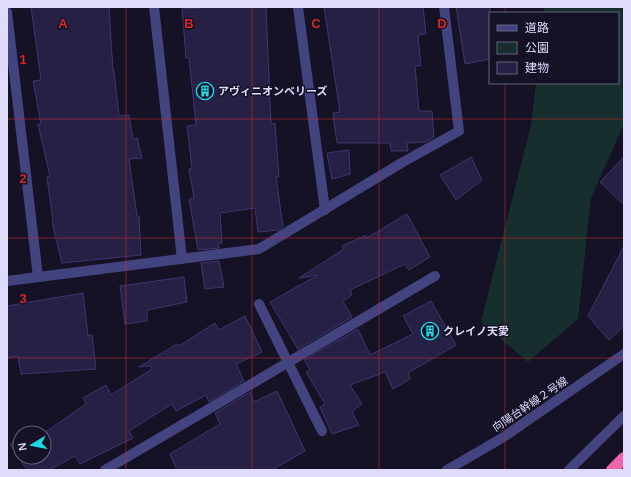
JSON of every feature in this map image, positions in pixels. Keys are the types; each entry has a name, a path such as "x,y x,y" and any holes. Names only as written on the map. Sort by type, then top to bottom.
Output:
{"highway":[{"path":"612,470 624,458"}],"street":[{"path":"154,7 182,259"},
{"path":"298,7 325,210"},
{"path":"7,281 259,249 403,162 459,131 444,7"},
{"path":"7,12 38,277"},
{"path":"105,470 436,276"},
{"path":"259,304 322,432"},
{"name":"向陽台幹線２号線","path":"447,470 502,438 624,354"},
{"path":"569,470 624,416"}],"green space":[{"path":"544,7 624,7 624,124 591,198 578,319 528,362 481,322 531,125 536,84 619,84 619,12 543,12"}],"building":[{"path":"31,7 109,7 113,71 119,116 129,115 133,139 137,138 142,158 129,159 137,216 139,216 141,255 62,263 52,222 47,177 50,176 38,124 41,124 33,81 41,80"},
{"path":"212,7 266,7 271,124 275,123 279,177 276,177 283,227 279,230 258,232 255,208 220,213 222,243 218,243 219,248 198,250 189,199 194,198 189,169 192,168 187,126 196,125 189,58 186,58 182,9"},
{"path":"324,7 423,7 426,34 418,35 421,66 415,66 419,111 432,111 434,137 426,142 407,143 408,151 391,151 390,143 337,143 333,113 340,112"},
{"path":"456,7 490,7 489,59 465,64"},
{"path":"349,150 350,174 332,179 327,153"},
{"path":"471,157 482,180 456,200 440,175"},
{"path":"624,157 624,205 600,182"},
{"path":"407,214 430,257 409,270 405,264 350,290 352,295 343,301 352,317 298,349 270,302 318,275 299,278 344,249 342,246 366,235 367,238"},
{"path":"624,246 624,326 609,340 588,316"},
{"path":"219,261 224,287 205,289 201,263"},
{"path":"184,277 187,302 147,310 147,321 125,324 120,286"},
{"path":"83,293 88,336 92,335 96,369 21,374 18,356 7,358 7,306"},
{"path":"431,301 456,345 408,373 410,379 393,389 385,372 350,385 362,404 352,412 359,425 332,434 320,407 325,404 306,372 310,370 304,360 358,329 370,355 413,334 403,316"},
{"path":"245,316 262,352 236,364 244,381 209,402 206,395 176,411 172,404 129,431 133,438 80,464 75,456 49,470 27,470 24,465 52,465 52,427 86,404 83,398 106,385 111,395 152,369 151,366 139,367 177,344 179,346 215,323 219,330"},
{"path":"277,391 305,451 272,470 177,470 170,454 220,424 215,413 250,392 254,402"}],"place":[{"name":"アヴィニオンベリーズ","path":"205,91"},
{"name":"クレイノ天愛","path":"430,331"}]}
